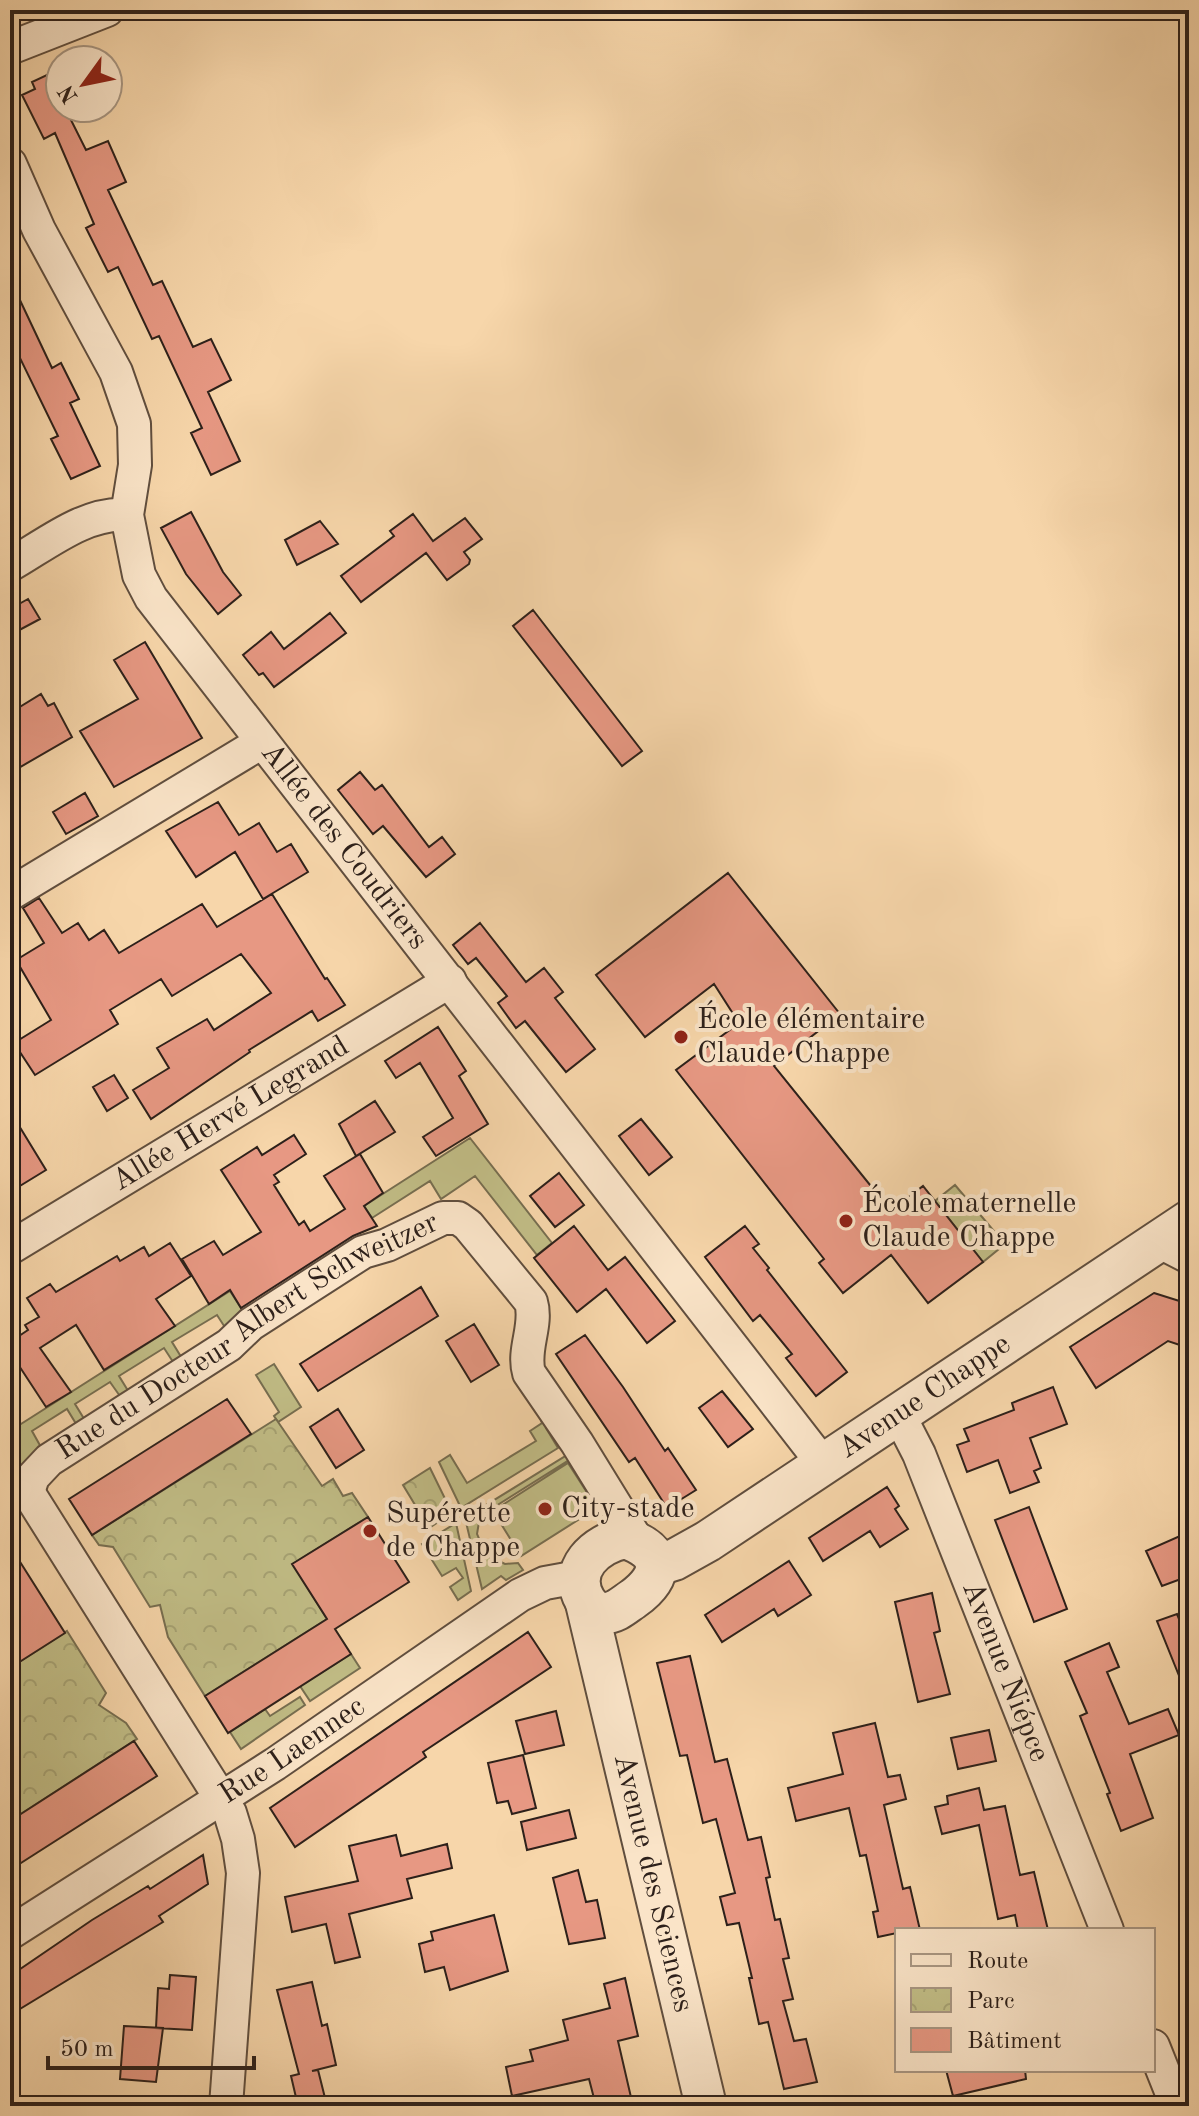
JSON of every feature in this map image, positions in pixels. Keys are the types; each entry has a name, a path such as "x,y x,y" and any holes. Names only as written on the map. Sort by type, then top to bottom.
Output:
{"street":[{"path":"10,48 107,10"},
{"name":"Allée des Coudriers","path":"10,164 39,230 116,372 134,424 135,465 127,515 139,575 151,598 824,1465"},
{"path":"10,565 108,514 127,515"},
{"path":"10,894 262,742"},
{"name":"Allée Hervé Legrand","path":"10,1248 450,981"},
{"name":"Rue du Docteur Albert Schweitzer","path":"19,1491 49,1460 229,1345 251,1324 363,1252 443,1218 458,1218 489,1248 531,1302 534,1311 527,1364 529,1373 648,1554"},
{"name":"Avenue Chappe","path":"593,1597 587,1559 603,1547 625,1538 648,1554 674,1560 1179,1240"},
{"name":"Avenue Niépce","path":"899,1415 919,1454 1106,1928"},
{"path":"19,1491 230,1813 243,1873 226,2106"},
{"path":"593,1597 647,1588 648,1554"},
{"name":"Rue Laennec","path":"10,1933 222,1798 520,1595 545,1583 593,1597"},
{"name":"Avenue des Sciences","path":"593,1597 599,1661 706,2106"},
{"path":"1155,2051 1177,2106"}],"green space":[{"path":"470,1138 552,1243 537,1255 475,1176 441,1199 430,1181 372,1218 364,1206"},
{"path":"955,1185 1005,1244 983,1262 935,1201"},
{"path":"230,1291 243,1311 228,1332 217,1315 172,1342 183,1360 175,1365 164,1348 119,1376 130,1394 122,1399 110,1382 75,1404 86,1422 78,1427 67,1409 32,1431 42,1449 17,1479 10,1479 10,1431"},
{"path":"274,1364 301,1407 278,1422 274,1416 279,1412 256,1375"},
{"path":"539,1415 552,1424 546,1428 558,1448 461,1508 439,1462 450,1455 467,1483 536,1441 530,1431 542,1423"},
{"path":"276,1419 322,1486 333,1479 343,1496 352,1493 368,1517 293,1564 327,1619 205,1696 168,1637 160,1605 150,1607 113,1547 99,1545 92,1535"},
{"path":"572,1452 569,1460 480,1516 477,1534 486,1555 505,1564 518,1563 523,1570 506,1580 501,1576 482,1589 465,1518"},
{"name":"City-stade","path":"568,1463 597,1508 521,1556 493,1511"},
{"path":"430,1468 452,1513 429,1528 403,1485"},
{"path":"456,1523 471,1591 458,1600 450,1587 463,1578 456,1568 442,1576 422,1544"},
{"path":"67,1631 106,1693 99,1705 126,1723 137,1739 10,1821 10,1668"},
{"path":"351,1654 360,1668 310,1701 300,1686"},
{"path":"300,1697 305,1705 241,1749 230,1732 265,1709 270,1716"}],"building":[{"path":"44,76 44,124 73,124 86,150 108,141 126,182 108,190 153,285 162,281 193,347 211,339 231,380 208,392 240,461 211,475 191,433 202,428 159,336 152,339 118,267 108,272 86,228 94,224 55,133 44,139 22,95 35,89 32,82"},
{"path":"10,279 52,368 61,363 79,399 70,403 100,466 71,479 51,439 58,436 20,358 10,363"},
{"path":"191,512 223,572 241,595 218,614 186,574 161,528"},
{"path":"413,514 433,541 465,518 482,539 464,552 470,560 469,564 447,580 426,553 361,602 341,576 394,536 390,531"},
{"path":"320,521 338,544 297,565 285,540"},
{"path":"28,599 40,619 10,635 10,609"},
{"path":"533,610 642,751 622,766 513,626"},
{"path":"330,613 346,633 274,687 263,673 259,675 243,655 271,632 284,649"},
{"path":"145,642 202,738 114,787 80,731 138,699 114,660"},
{"path":"41,694 48,706 54,703 72,737 10,773 10,713"},
{"path":"360,772 375,790 382,785 429,847 442,837 455,854 426,877 383,826 373,834 338,790"},
{"path":"85,793 98,816 66,834 53,812"},
{"path":"218,802 239,835 259,823 277,852 291,844 308,872 263,899 235,852 196,877 166,831"},
{"path":"728,873 840,1014 774,1066 891,1211 923,1186 983,1262 928,1303 891,1255 843,1293 819,1263 824,1259 676,1070 739,1023 714,984 645,1037 596,975"},
{"path":"272,894 325,979 345,1005 318,1021 312,1011 249,1050 151,1119 133,1090 169,1068 157,1048 207,1019 214,1030 271,993 241,954 172,996 161,979 110,1010 118,1024 35,1075 14,1043 51,1020 16,960 44,943 23,908 39,898 62,933 78,923 89,940 104,930 119,953 202,904 217,927"},
{"path":"480,923 526,982 544,968 563,992 555,998 595,1049 566,1072 525,1021 516,1028 498,1003 507,996 476,958 468,964 453,945"},
{"path":"438,1027 466,1071 459,1076 488,1124 436,1156 423,1137 453,1118 420,1063 396,1078 385,1061"},
{"path":"114,1075 128,1098 107,1111 93,1087"},
{"path":"375,1101 395,1132 356,1156 339,1124"},
{"path":"10,1111 46,1170 10,1192"},
{"path":"641,1119 672,1157 649,1175 619,1136"},
{"path":"294,1135 306,1154 274,1175 279,1182 274,1185 299,1225 304,1221 310,1231 345,1209 324,1176 360,1154 383,1193 364,1206 377,1226 353,1236 241,1308 230,1290 209,1304 182,1259 214,1241 223,1255 261,1232 221,1170 257,1147 262,1155"},
{"path":"559,1173 584,1205 555,1227 530,1196"},
{"path":"574,1226 608,1270 625,1257 675,1321 647,1343 606,1289 577,1312 534,1258"},
{"path":"745,1226 759,1244 753,1248 769,1268 767,1270 847,1372 816,1396 786,1358 792,1354 760,1315 753,1321 705,1257"},
{"path":"170,1243 191,1276 156,1299 175,1326 104,1370 76,1325 40,1348 71,1392 46,1407 10,1352 10,1342 28,1330 25,1325 39,1317 27,1298 50,1284 56,1292 117,1256 120,1261 144,1247 149,1256"},
{"path":"421,1287 438,1316 318,1391 300,1364"},
{"path":"1154,1293 1189,1304 1189,1348 1168,1341 1096,1388 1070,1347"},
{"path":"474,1324 499,1365 471,1382 446,1341"},
{"path":"585,1335 665,1451 668,1448 696,1490 667,1508 635,1458 629,1462 556,1354"},
{"path":"1053,1387 1067,1424 1030,1438 1041,1468 1034,1471 1039,1482 1010,1493 998,1460 967,1472 957,1445 969,1441 964,1429 1014,1410 1012,1403"},
{"path":"722,1391 753,1429 728,1447 699,1408"},
{"path":"227,1399 251,1434 92,1535 69,1499"},
{"path":"338,1409 364,1450 336,1468 310,1427"},
{"path":"887,1487 899,1506 895,1509 908,1529 880,1547 870,1531 823,1561 809,1538"},
{"path":"1029,1507 1067,1609 1034,1622 995,1520"},
{"path":"368,1517 409,1582 335,1629 351,1654 228,1733 205,1696 327,1619 292,1564"},
{"path":"1189,1532 1189,1576 1162,1586 1146,1551"},
{"path":"10,1546 65,1633 10,1668"},
{"path":"789,1561 811,1595 778,1616 774,1609 722,1642 705,1615"},
{"path":"932,1593 940,1631 934,1633 950,1694 918,1702 895,1602"},
{"path":"1177,1614 1189,1643 1188,1698 1157,1621"},
{"path":"528,1632 551,1667 423,1752 426,1757 295,1847 270,1808"},
{"path":"1109,1643 1119,1667 1107,1672 1129,1724 1168,1709 1179,1735 1130,1754 1153,1818 1121,1831 1080,1716 1087,1713 1065,1662"},
{"path":"690,1656 715,1762 727,1759 748,1840 761,1837 775,1920 780,1919 789,1958 783,1959 793,1999 783,2001 794,2041 806,2039 817,2082 784,2089 768,2022 759,2024 739,1923 727,1925 720,1897 735,1893 716,1819 703,1823 687,1755 680,1756 657,1663"},
{"path":"556,1711 564,1745 525,1754 516,1721"},
{"path":"875,1723 888,1777 900,1775 906,1799 884,1805 903,1889 910,1887 920,1928 895,1928 895,1933 878,1937 873,1912 878,1911 866,1855 860,1856 849,1808 796,1821 788,1788 843,1774 833,1733"},
{"path":"989,1730 996,1761 958,1769 951,1738"},
{"path":"134,1741 157,1776 10,1870 10,1821"},
{"path":"523,1755 536,1808 512,1814 508,1801 497,1803 488,1763"},
{"path":"979,1788 984,1810 1005,1806 1020,1875 1034,1872 1048,1928 1018,1928 1015,1915 998,1919 979,1825 942,1834 935,1807 948,1804 947,1796"},
{"path":"569,1810 576,1838 527,1850 521,1822"},
{"path":"396,1835 401,1856 447,1844 452,1868 407,1879 412,1898 349,1914 360,1957 335,1963 326,1924 292,1932 285,1897 358,1881 349,1846"},
{"path":"203,1855 208,1884 159,1916 163,1922 10,2015 10,1976 92,1920 148,1886 150,1889"},
{"path":"578,1870 586,1902 597,1900 605,1938 569,1944 553,1878"},
{"path":"494,1915 508,1971 450,1990 444,1967 425,1972 419,1944 433,1940 431,1932"},
{"path":"170,1975 196,1977 192,2030 156,2028 158,1988 169,1989"},
{"path":"625,1978 638,2036 618,2041 633,2106 596,2106 589,2079 512,2096 506,2067 533,2061 530,2050 568,2040 563,2020 610,2008 604,1984"},
{"path":"312,1982 322,2026 327,2024 336,2065 312,2071 318,2070 327,2106 298,2106 291,2076 299,2074 277,1990"},
{"path":"124,2026 163,2028 156,2082 120,2079"},
{"path":"947,2072 1025,2072 1026,2079 953,2096"}],"place":[{"name":"École élémentaire Claude Chappe","path":"681,1037"},
{"name":"École maternelle Claude Chappe","path":"846,1221"},
{"name":"City-stade","path":"545,1509"},
{"name":"Supérette de Chappe","path":"370,1531"}]}
